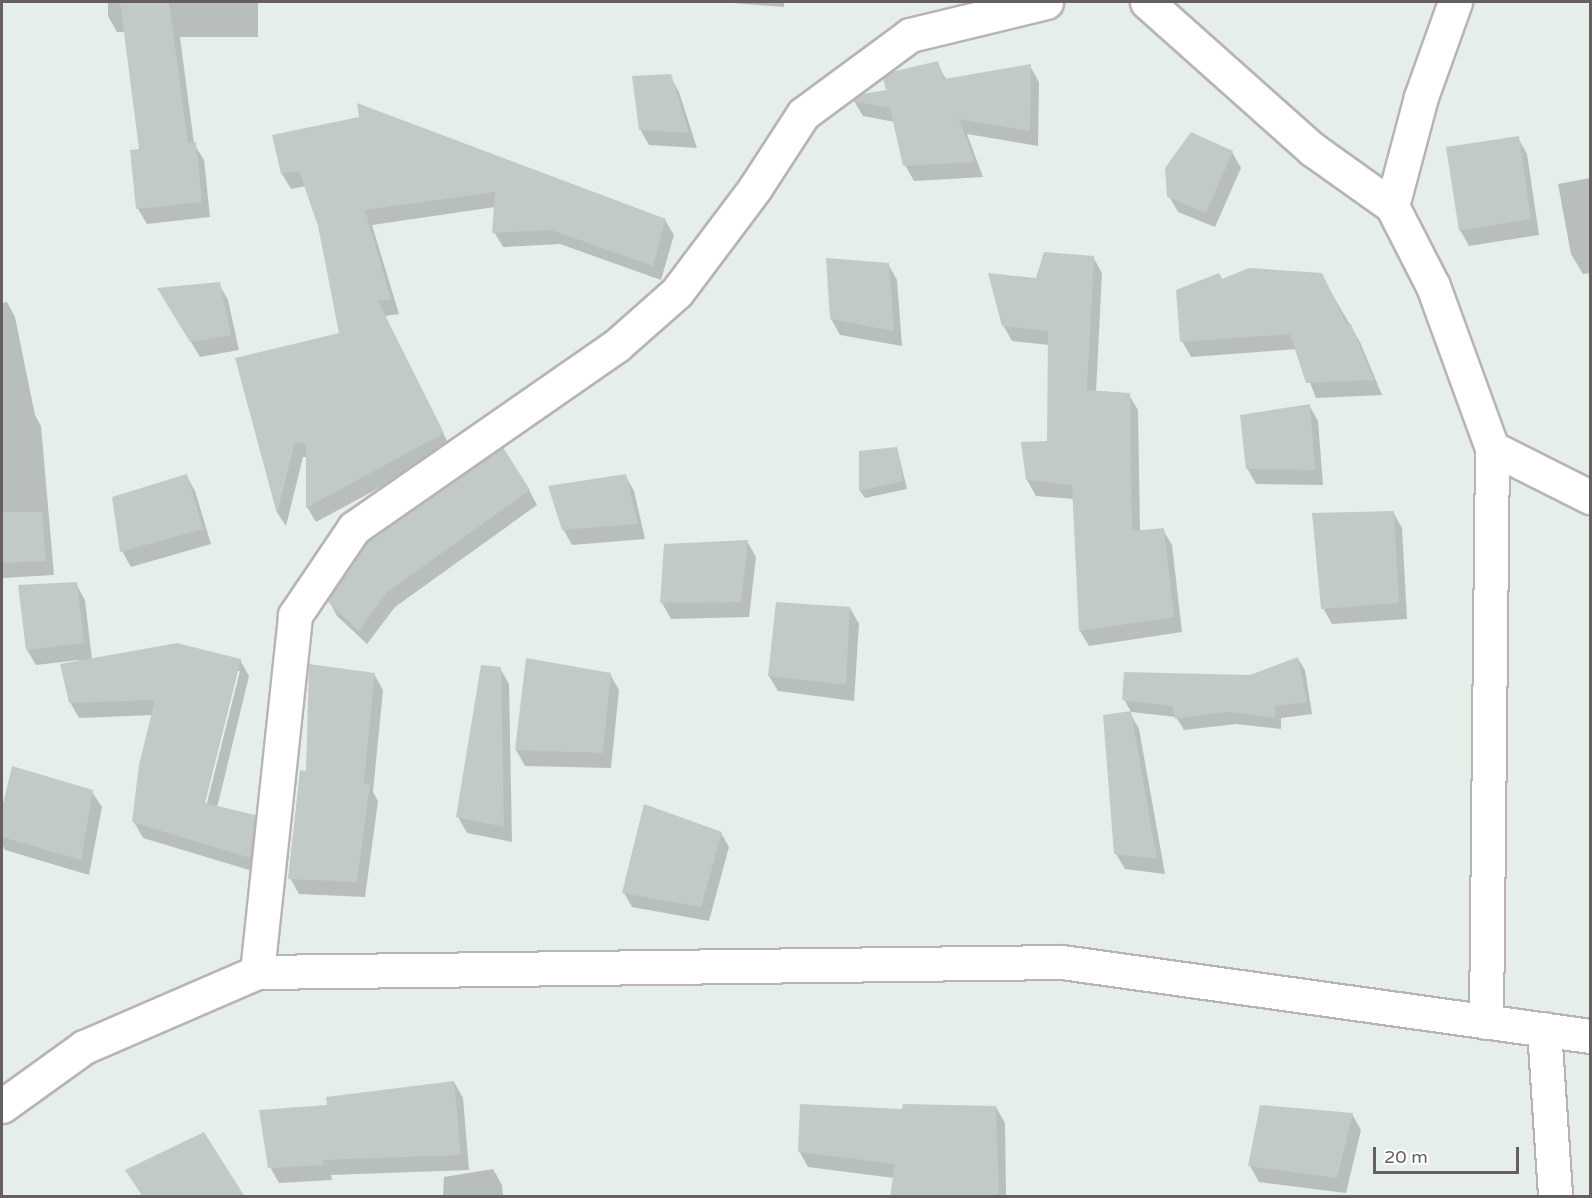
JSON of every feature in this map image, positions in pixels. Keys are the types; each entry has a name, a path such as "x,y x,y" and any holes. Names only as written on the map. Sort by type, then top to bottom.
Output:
{"street":[{"path":"257,972 295,615 354,528 616,346 677,292 755,188 803,114 910,36 1046,2"},
{"path":"1147,2 1312,149 1392,206 1432,286 1492,448 1486,1022"},
{"path":"1392,206 1421,97 1455,2"},
{"path":"1492,448 1590,497"},
{"path":"2,1106 84,1047 257,972 1062,962 1590,1036"},
{"path":"1544,1029 1555,1197"}],"building":[{"path":"120,2 169,2 188,143 196,142 202,202 136,209 130,150 139,149"},
{"path":"938,61 944,79 1031,64 1030,131 959,119 975,162 903,166 890,108 852,101 862,94 886,90 883,78 891,72"},
{"path":"671,74 689,133 639,130 632,76"},
{"path":"357,103 666,219 653,266 551,230 492,233 495,192 365,210 391,299 378,301 444,433 306,508 306,444 295,442 277,514 235,358 339,333 318,226 299,171 281,174 272,135 359,117"},
{"path":"1191,132 1233,151 1206,213 1167,197 1165,168"},
{"path":"1519,136 1531,219 1459,231 1446,147"},
{"path":"1044,252 1094,256 1087,390 1130,393 1132,531 1164,528 1174,617 1079,631 1072,485 1026,480 1021,442 1047,441 1048,331 1002,326 988,273 1036,278"},
{"path":"826,258 889,263 894,331 830,319"},
{"path":"1249,268 1322,273 1347,325 1351,324 1374,380 1306,383 1290,334 1180,342 1176,290 1219,273 1222,279"},
{"path":"220,282 231,335 190,342 157,288"},
{"path":"1310,404 1315,470 1246,469 1240,415"},
{"path":"503,447 530,490 387,592 359,631 327,601 368,541"},
{"path":"897,447 903,481 859,491 859,451"},
{"path":"187,474 203,529 120,552 112,497"},
{"path":"626,474 638,524 562,530 548,486"},
{"path":"1394,511 1399,603 1321,609 1312,513"},
{"path":"2,512 42,512 46,561 2,563"},
{"path":"748,540 741,602 660,603 664,544"},
{"path":"77,582 84,643 26,650 18,585"},
{"path":"776,602 850,607 846,685 768,676"},
{"path":"177,643 241,659 205,803 255,815 250,858 132,822 139,765 155,700 69,703 60,664"},
{"path":"1298,657 1307,702 1275,706 1275,718 1228,712 1175,719 1172,706 1122,700 1124,672 1250,675"},
{"path":"526,658 611,673 603,753 515,750"},
{"path":"309,664 375,673 364,783 370,784 357,882 288,879 300,770 306,771"},
{"path":"481,665 501,667 504,827 456,817"},
{"path":"1131,711 1157,859 1114,854 1103,715"},
{"path":"12,766 93,790 81,860 2,837 2,808"},
{"path":"644,804 722,832 701,907 622,893"},
{"path":"454,1081 461,1155 323,1160 324,1165 268,1168 259,1110 327,1105 326,1097"},
{"path":"800,1104 902,1109 903,1104 996,1106 999,1197 890,1197 895,1164 798,1152"},
{"path":"1260,1105 1353,1113 1337,1178 1248,1166"},
{"path":"204,1132 245,1197 143,1197 125,1170"}]}
